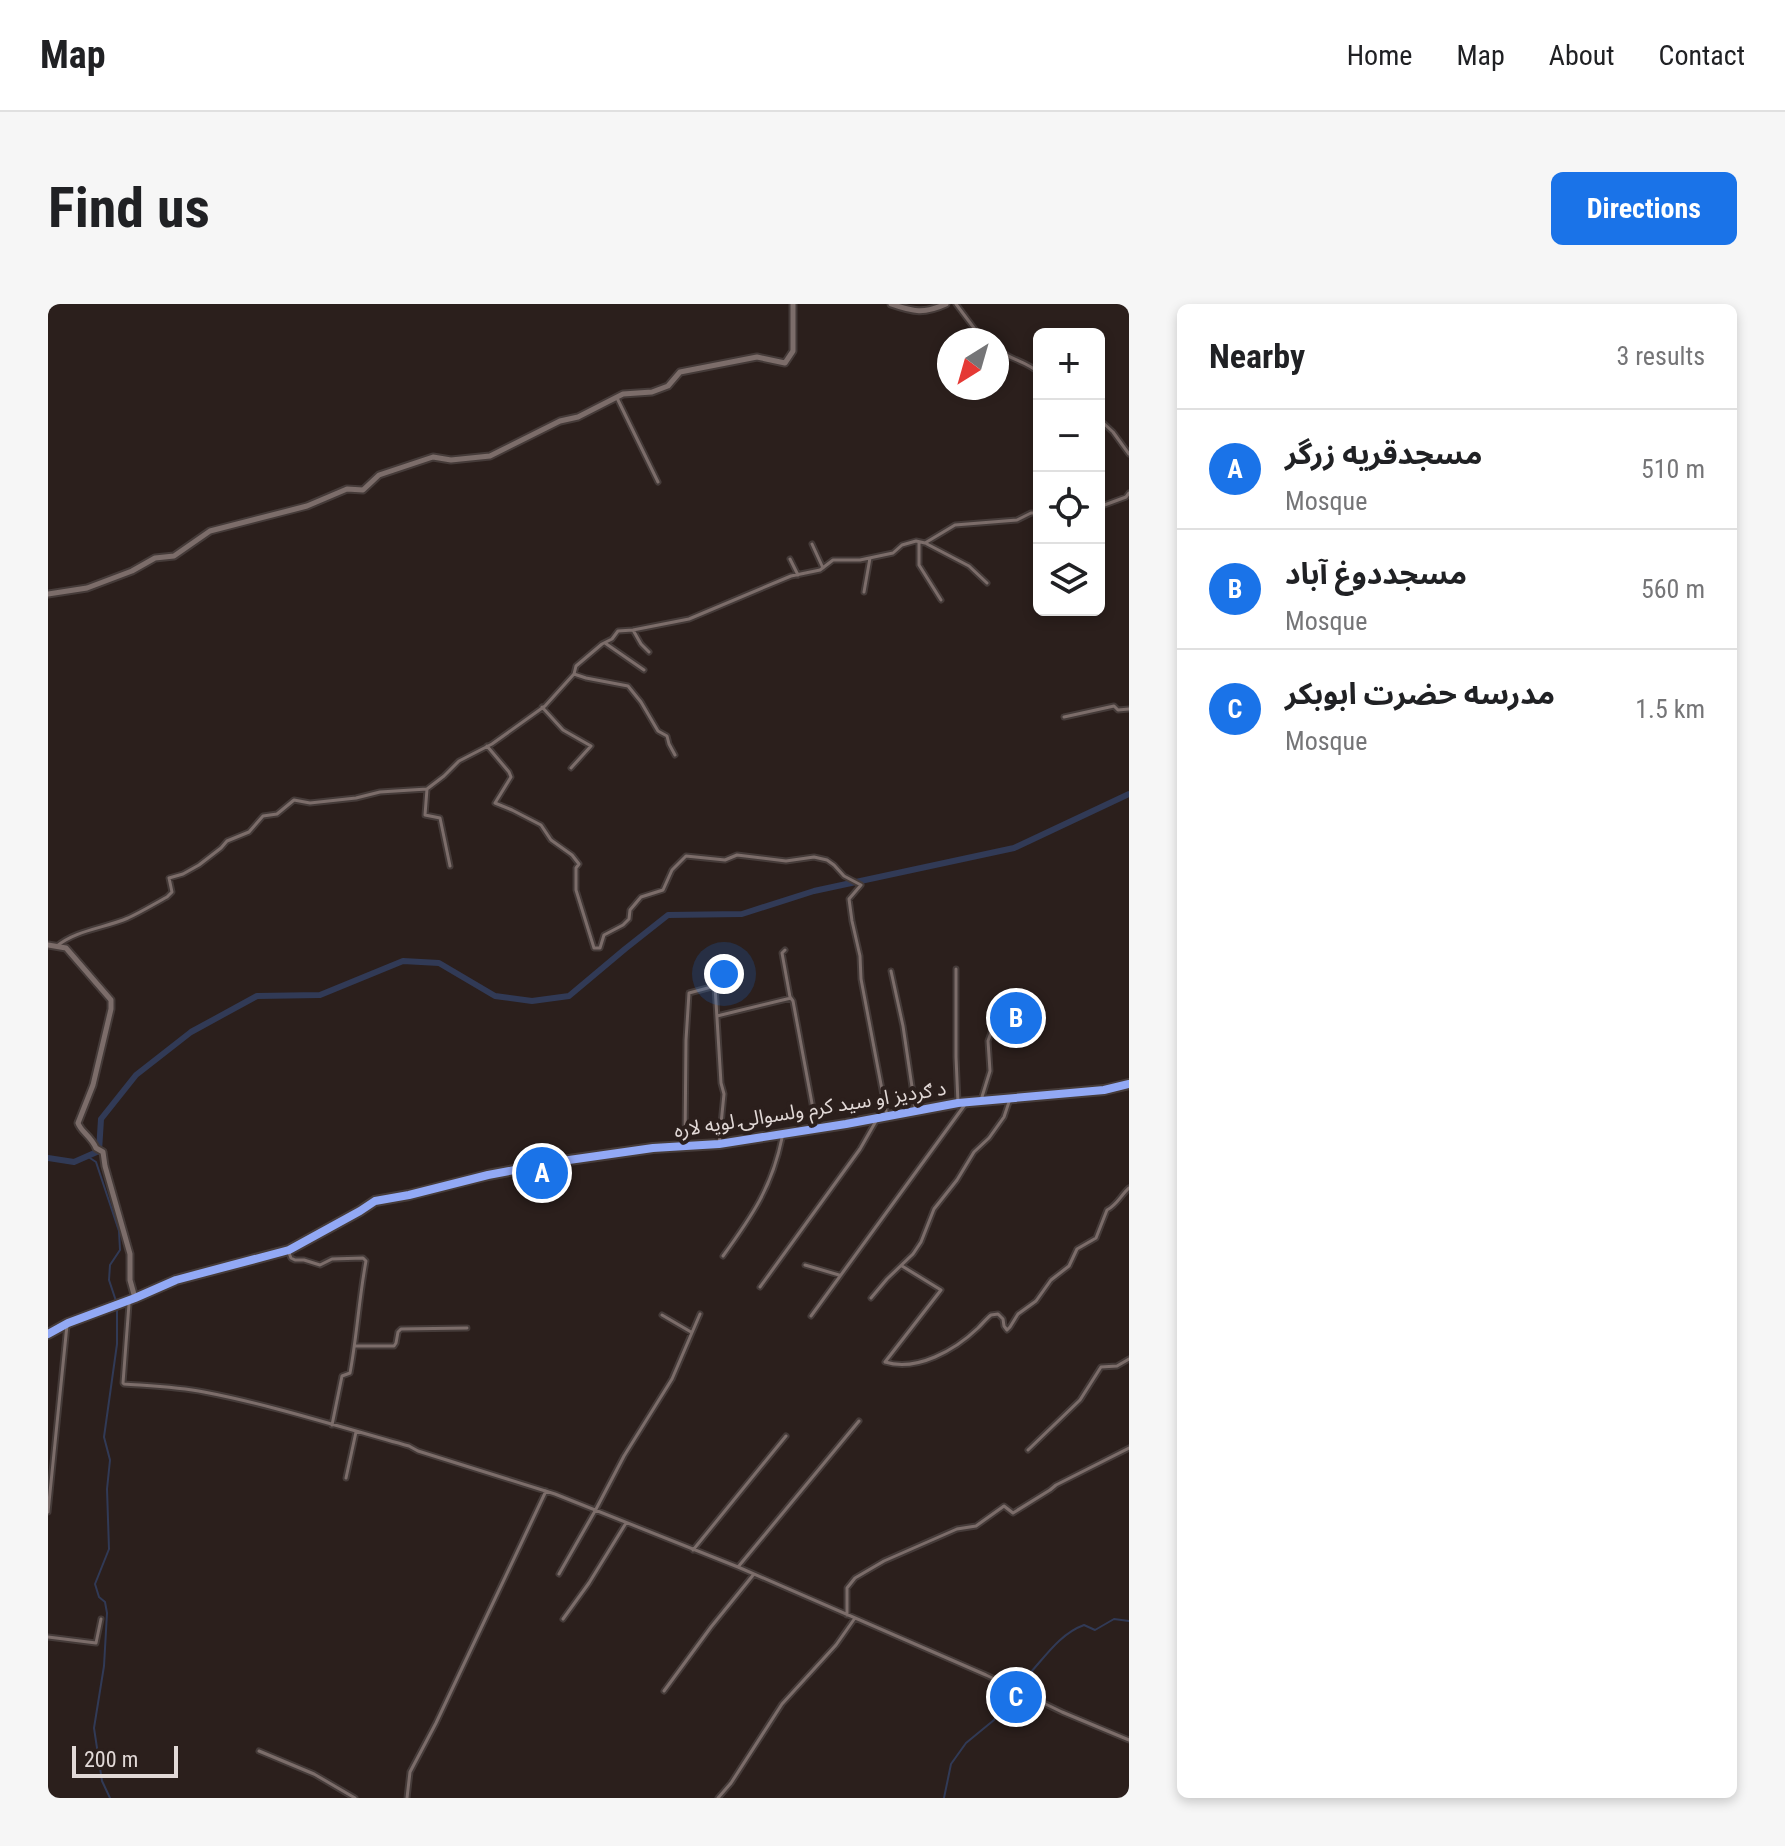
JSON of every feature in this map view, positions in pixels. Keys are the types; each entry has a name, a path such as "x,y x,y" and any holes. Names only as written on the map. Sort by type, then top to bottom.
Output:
{"highway":[{"name":"د ګردیز او سید کرم ولسوالۍ لویه لاره","path":"48,1334 176,1280 289,1250 375,1201 562,1161 653,1148 719,1144 962,1103 1104,1090 1129,1084"}],"street":[{"path":"48,594 87,588 132,571 155,558 174,556 210,531 307,506 347,489 363,490 379,475 433,457 451,460 490,456 623,394 652,392 668,386 680,372 757,357 785,363 793,351 793,304"},
{"path":"891,304 913,311 931,311 946,304"},
{"path":"956,304 974,328"},
{"path":"1009,358 1033,367"},
{"path":"617,398 658,482"},
{"path":"1105,425 1129,454"},
{"path":"1105,505 1129,493"},
{"path":"925,543 955,525 1017,520 1033,513"},
{"path":"919,542 919,565 941,600"},
{"path":"57,946 128,918 167,897 172,892 169,878 199,865 227,841 249,832 263,816 277,814 294,800 310,803 380,792 427,789 459,761 487,746 542,707 574,674 576,666 618,631 689,619 758,589 820,570 833,560 870,558 893,553 902,545 919,542 969,566 987,583"},
{"path":"812,544 823,568"},
{"path":"864,592 870,558"},
{"path":"790,559 798,575"},
{"path":"633,630 649,652"},
{"path":"605,643 644,670"},
{"path":"574,674 628,686 658,731 667,736 675,755"},
{"path":"1064,717 1114,706 1118,710 1129,709"},
{"path":"542,707 563,730 591,746 571,768"},
{"path":"487,746 511,777 495,803 541,825 551,840 579,864 576,868 576,890 594,948 600,948 604,935 629,919 630,910 641,897 663,890 672,870 686,856 725,860 737,855 786,861 814,857 827,860 844,876 861,885 849,899 882,1117 760,1287"},
{"path":"427,789 425,815 440,818 450,866"},
{"path":"48,945 66,948 111,1000 93,1085 78,1123 96,1148 103,1152 130,1254 132,1299 123,1383 205,1392 409,1446 546,1491 738,1567 1129,1740"},
{"path":"785,950 782,953 817,1129"},
{"path":"811,1316 962,1103 956,1057 956,969"},
{"path":"891,971 903,1026 915,1111"},
{"path":"685,1147 689,993 715,986 724,1094 719,1144"},
{"path":"717,1016 792,998"},
{"path":"981,1101 990,1071 988,1041 997,1016 1017,1022"},
{"path":"871,1298 921,1242 934,1209 974,1152 1004,1117 1010,1098"},
{"path":"723,1256 766,1191 783,1134"},
{"path":"902,1266 941,1290 885,1362 894,1365 917,1363 948,1352 991,1315 998,1314 1007,1330 1018,1314 1036,1301 1051,1280 1069,1266 1077,1249 1096,1238 1107,1210 1129,1188"},
{"path":"289,1250 291,1258 316,1265 332,1259 365,1259 350,1373 342,1376 332,1425"},
{"path":"805,1265 841,1276"},
{"path":"559,1574 624,1456 672,1379 700,1314"},
{"path":"662,1315 691,1332"},
{"path":"48,1512 68,1323"},
{"path":"355,1346 394,1346 401,1329 467,1328"},
{"path":"1028,1450 1080,1400 1101,1367 1117,1366 1129,1359"},
{"path":"738,1567 859,1421"},
{"path":"346,1478 356,1432"},
{"path":"693,1550 786,1436"},
{"path":"847,1615 847,1588 855,1578 884,1561 957,1529 976,1526 1004,1506 1013,1513 1056,1485 1129,1448"},
{"path":"407,1798 410,1772 546,1491"},
{"path":"563,1619 626,1523"},
{"path":"664,1691 754,1574"},
{"path":"718,1798 782,1704 836,1645 855,1618"},
{"path":"48,1637 96,1643 101,1619"},
{"path":"259,1751 314,1774 355,1798"}],"waterway":[{"path":"48,1158 74,1162 99,1151 101,1119 136,1075 191,1032 257,996 320,995 403,961 439,963 495,996 532,1001 569,996 668,915 742,914 814,891 1014,848 1129,794"},
{"path":"87,1156 96,1162 119,1231 120,1250 110,1265 109,1280 116,1301"},
{"path":"110,1798 102,1781 94,1728 104,1666 107,1613 95,1584 109,1549 107,1489 110,1460 104,1437 117,1344 117,1307"},
{"path":"1016,1687 1055,1644 1073,1630 1084,1625 1095,1630 1114,1619 1129,1621"},
{"path":"944,1798 951,1764 966,1743 994,1720 1013,1691"}],"place":[{"name":"مسجددوغ آباد","path":"1016,1018"},
{"name":"مسجدقریه زرگر","path":"542,1173"},
{"name":"مدرسه حضرت ابوبکر","path":"1016,1697"}]}
